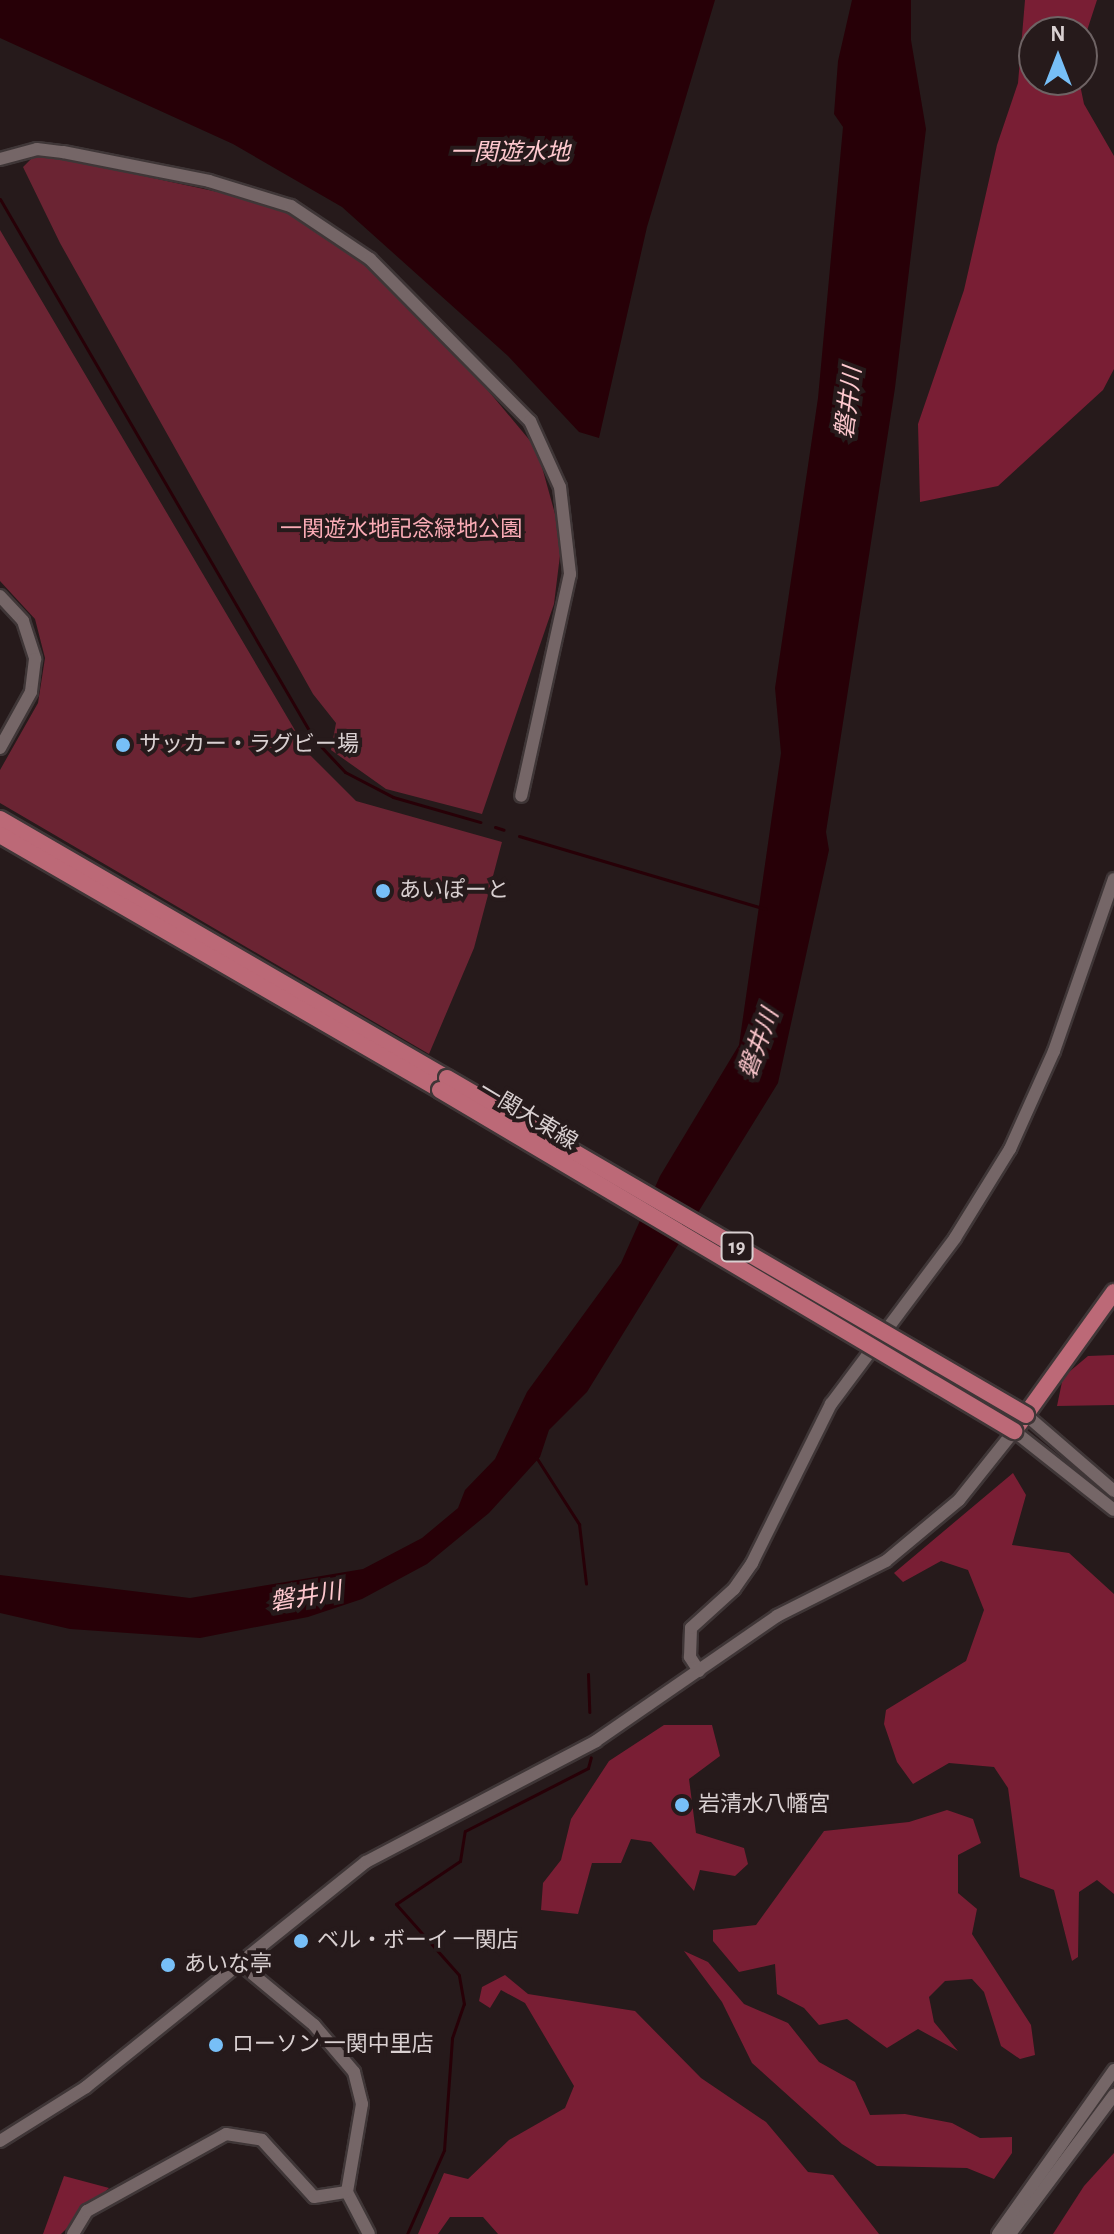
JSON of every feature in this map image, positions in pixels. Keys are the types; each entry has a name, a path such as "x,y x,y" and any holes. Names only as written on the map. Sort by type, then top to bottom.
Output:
{"main road":[{"name":"一関大東線","path":"0,819 444,1084 1014,1431"},
{"name":"一関大東線","path":"0,835 1026,1415"},
{"path":"1014,1431 1114,1292"}],"street":[{"path":"0,159 37,149 63,152 209,181 291,206 370,259 530,421 560,487 570,574 521,796"},
{"path":"0,596 23,621 35,659 31,692 0,748"},
{"path":"699,1671 690,1657 691,1628 734,1589 752,1563 831,1404 955,1238 1010,1149 1054,1051 1114,879"},
{"path":"1026,1415 1114,1491"},
{"path":"0,2141 86,2087 366,1862 596,1741 777,1616 886,1561 959,1500 1014,1431 1114,1510"},
{"path":"238,1962 314,2025 354,2072 362,2104 347,2192 369,2234"},
{"path":"998,2234 1114,2070"},
{"path":"1010,2234 1114,2095"},
{"path":"73,2234 87,2211 226,2134 262,2140 314,2197 347,2192"}],"green space":[{"name":"一関遊水地記念緑地公園","path":"37,153 264,202 297,217 365,265 460,357 537,449 562,539 554,604 482,814 386,789 331,750 336,723 313,694 60,243 23,167"},
{"path":"0,230 309,754 356,801 502,842 474,948 429,1054 0,803 0,770 38,703 45,658 35,619 0,581"}],"shaded area":[{"path":"1025,0 1097,0 1092,16 1024,16"},
{"path":"1018,83 1018,96 1082,96 1114,156 1114,369 1103,390 998,486 920,502 918,424 964,290 997,145"},
{"path":"1114,1355 1114,1405 1057,1406 1063,1377 1088,1356"},
{"path":"1013,1473 1026,1495 1012,1545 1069,1553 1114,1594 1114,1894 1097,1880 1079,1892 1078,1957 1072,1961 1054,1890 1020,1877 1008,1788 994,1767 949,1763 913,1784 897,1762 884,1724 886,1710 966,1661 984,1610 968,1570 941,1561 903,1582 894,1573"},
{"path":"664,1725 712,1725 720,1756 689,1779 696,1833 744,1848 748,1864 735,1876 700,1870 694,1891 651,1842 631,1839 621,1863 592,1863 578,1914 541,1910 543,1883 561,1860 571,1819 609,1761"},
{"path":"947,1810 973,1819 981,1843 958,1855 958,1893 977,1909 972,1934 1031,2025 1035,2055 1020,2059 1001,2046 984,1992 972,1979 945,1981 929,1997 934,2022 958,2051 918,2029 887,2048 847,2019 819,2025 804,2008 777,1994 775,1964 739,1972 713,1941 713,1930 756,1925 824,1831 909,1822"},
{"path":"684,1951 708,1962 744,2004 788,2023 819,2062 855,2082 870,2115 905,2114 952,2123 980,2138 1012,2137 1012,2153 994,2179 967,2168 877,2166 842,2144 752,2063 722,2002"},
{"path":"505,1975 528,1994 635,2011 701,2078 766,2122 808,2172 833,2175 879,2234 498,2234 483,2217 450,2217 438,2234 418,2234 444,2173 468,2179 509,2140 565,2108 574,2086 525,2003 501,1990 490,2008 479,2001 482,1987"},
{"path":"1114,2153 1114,2234 1053,2234 1084,2186"},
{"path":"64,2176 109,2188 61,2234 43,2234"}],"water":[{"name":"一関遊水地","path":"0,0 715,0 647,227 599,438 579,432 508,356 342,207 233,144 0,38"},
{"name":"磐井川","path":"852,0 911,0 911,40 926,129 895,388 826,832 829,850 778,1083 587,1392 549,1430 540,1457 489,1513 427,1564 362,1599 308,1617 200,1638 70,1629 0,1613 0,1575 190,1598 363,1569 422,1538 458,1508 465,1490 495,1459 527,1392 621,1263 660,1176 739,1045 781,753 775,688 818,398 843,127 834,114 838,61"}],"waterway":[{"path":"0,199 314,739 345,772 393,797 480,822"},
{"path":"495,827 504,830"},
{"path":"519,836 765,909"},
{"path":"536,1457 579,1524 586,1584"},
{"path":"588,1674 589,1712"},
{"path":"407,2234 444,2150 452,2038 464,2004 459,1975 396,1904 460,1861 465,1831 588,1768 591,1757"}],"place":[{"name":"サッカー・ラグビー場","path":"123,745"},
{"name":"あいぽーと","path":"383,891"},
{"name":"岩清水八幡宮","path":"682,1805"},
{"name":"ベル・ボーイ 一関店","path":"301,1941"},
{"name":"あいな亭","path":"168,1965"},
{"name":"ローソン 一関中里店","path":"216,2045"}]}
